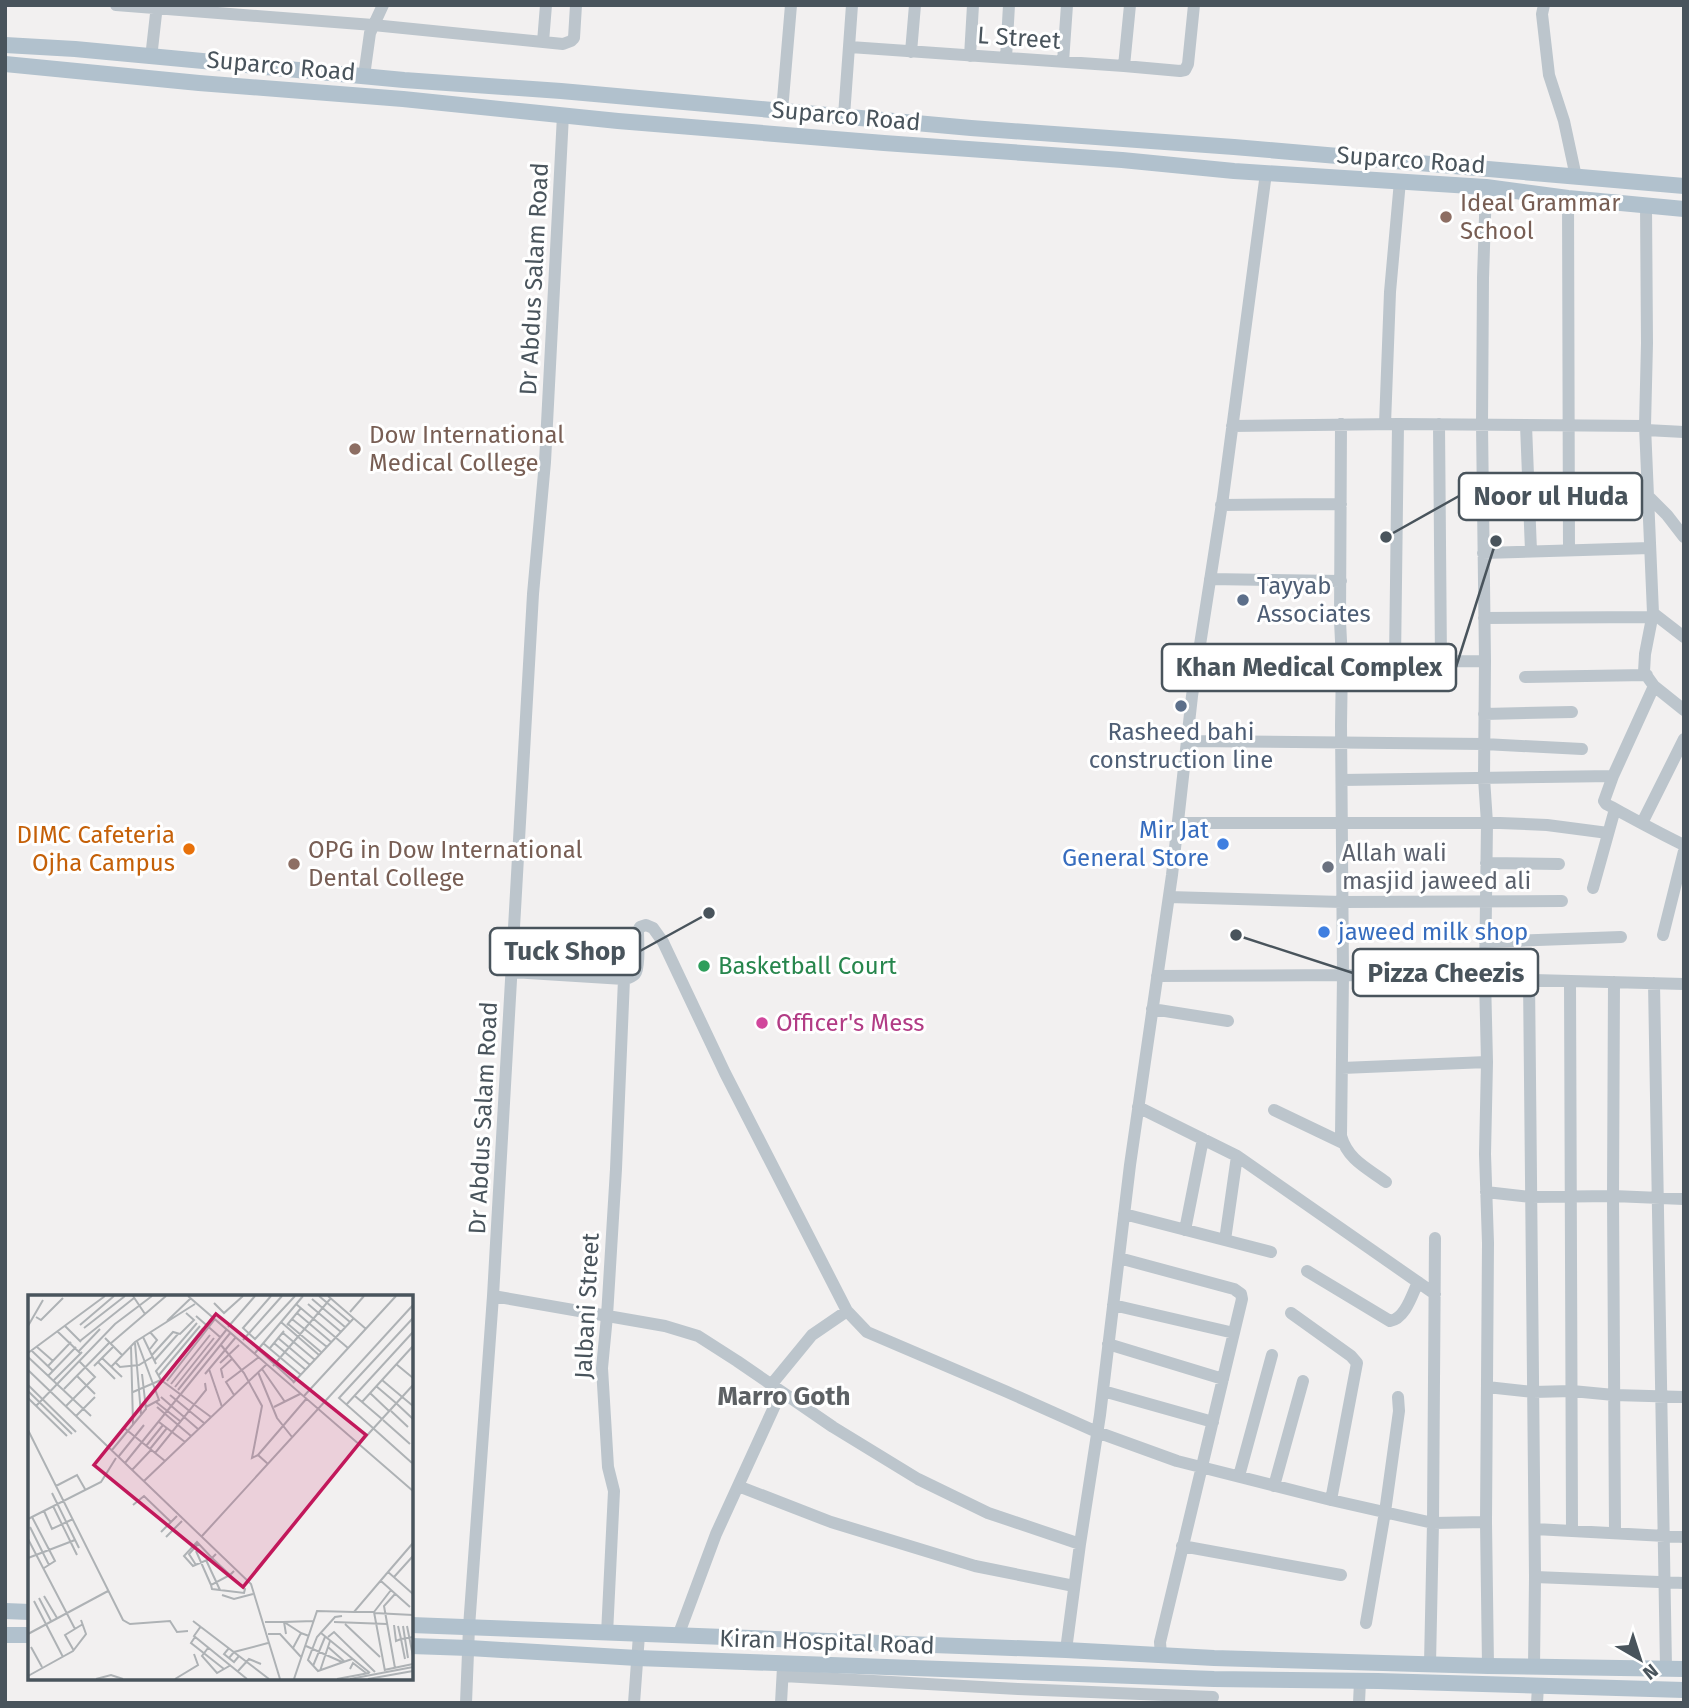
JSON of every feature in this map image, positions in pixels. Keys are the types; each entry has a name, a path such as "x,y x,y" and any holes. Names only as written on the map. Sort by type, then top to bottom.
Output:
{"main road":[{"name":"Suparco Road","path":"5,45 1684,186"},
{"name":"Suparco Road","path":"5,64 884,143 1486,187 1684,209"},
{"path":"403,99 404,80"},
{"path":"971,128 971,149"},
{"path":"1461,186 1462,168"},
{"path":"5,1611 28,1612"},
{"name":"Kiran Hospital Road","path":"413,1625 1214,1658 1684,1669"},
{"path":"5,1635 28,1635"},
{"name":"Kiran Hospital Road","path":"413,1646 637,1658 783,1670 1017,1672 1360,1681 1418,1683 1538,1694 1636,1688 1684,1690"},
{"path":"1418,1683 1424,1664"},
{"path":"1636,1688 1637,1667"}],"street":[{"path":"116,5 373,25 563,44 574,38 576,5"},
{"path":"364,76 370,33 383,5"},
{"path":"543,42 546,5"},
{"path":"782,111 791,5"},
{"path":"844,116 852,5"},
{"path":"911,52 915,5"},
{"path":"970,56 974,5"},
{"path":"1006,58 1009,5"},
{"path":"1063,62 1068,5"},
{"path":"1124,66 1130,5"},
{"name":"L Street","path":"850,47 1180,71 1185,70 1188,64 1194,5"},
{"path":"1544,5 1542,14 1549,75 1564,121 1576,177"},
{"path":"151,58 157,7"},
{"name":"Dr Abdus Salam Road","path":"466,1703 493,1296 533,594 546,449 563,115"},
{"path":"1066,1650 1103,1391 1138,1107 1169,897 1197,663 1266,173"},
{"path":"1395,661 1390,292 1400,181"},
{"path":"1486,187 1482,424 1485,661 1483,778 1487,823 1485,1154 1488,1243 1488,1666"},
{"path":"1568,198 1569,550"},
{"path":"1646,205 1645,428 1653,615 1644,672 1684,710"},
{"path":"1439,424 1441,661"},
{"path":"1342,425 1341,1136 1347,1152 1387,1182"},
{"path":"1526,425 1531,551"},
{"path":"1232,426 1568,425 1684,432"},
{"path":"1648,496 1684,537"},
{"path":"1221,505 1341,504"},
{"path":"1483,553 1650,548"},
{"path":"1210,579 1341,581"},
{"path":"1484,618 1653,615 1684,637"},
{"path":"1197,663 1485,661"},
{"path":"1525,677 1650,680"},
{"path":"1650,680 1604,801 1683,844 1664,935"},
{"path":"1484,714 1572,712"},
{"path":"1642,823 1684,739"},
{"path":"1187,741 1484,744 1582,749"},
{"path":"1342,780 1613,776"},
{"path":"1593,888 1615,809"},
{"path":"1178,822 1487,823 1547,825 1608,833"},
{"path":"1486,863 1559,864"},
{"path":"1169,897 1342,902 1562,901"},
{"path":"512,972 624,979 634,976 638,970 638,931 643,926 650,926 655,930 847,1311 867,1332 1097,1432 1177,1461 1433,1523 1486,1522"},
{"path":"1485,942 1621,937"},
{"path":"1157,976 1343,975 1684,985"},
{"name":"Jalbani Street","path":"607,1633 614,1491 608,1467 602,1368 616,1169 624,979"},
{"path":"1529,979 1534,1667"},
{"path":"1570,981 1572,1530"},
{"path":"1614,982 1615,1532"},
{"path":"1654,984 1666,1667"},
{"path":"1152,1009 1228,1021"},
{"path":"1342,1068 1487,1062"},
{"path":"1138,1107 1237,1156 1435,1294"},
{"path":"1274,1110 1343,1143"},
{"path":"1185,1230 1203,1139"},
{"path":"1225,1240 1237,1156"},
{"path":"1486,1192 1531,1197 1684,1199"},
{"path":"1124,1214 1271,1252"},
{"path":"1424,1664 1433,1523 1435,1238"},
{"path":"1119,1258 1239,1292 1242,1299 1160,1642 1161,1656"},
{"path":"1307,1271 1390,1321 1401,1316 1419,1282"},
{"path":"493,1296 665,1326 698,1336 833,1427 918,1479 988,1513 1080,1544"},
{"path":"1113,1305 1234,1333"},
{"path":"678,1636 716,1534 738,1486 776,1388 812,1335 847,1311"},
{"path":"1290,1313 1357,1363 1331,1500"},
{"path":"1108,1344 1223,1379"},
{"path":"1238,1476 1272,1355"},
{"path":"1274,1486 1303,1381"},
{"path":"1487,1387 1533,1392 1572,1391 1662,1398 1684,1397"},
{"path":"1103,1391 1213,1422"},
{"path":"1366,1623 1385,1512 1399,1411 1398,1397"},
{"path":"738,1486 831,1522 961,1562 1074,1586"},
{"path":"1535,1529 1684,1537"},
{"path":"1182,1546 1340,1575"},
{"path":"1535,1577 1684,1583"},
{"path":"634,1703 639,1635"},
{"path":"781,1703 783,1670 1017,1696 1213,1700 1214,1658"},
{"path":"1017,1672 1017,1696"},
{"path":"1359,1703 1360,1681"}],"place":[{"name":"Ideal Grammar School","path":"1446,217"},
{"name":"Dow International Medical College","path":"355,449"},
{"name":"Noor ul Huda","path":"1386,537"},
{"name":"Khan Medical Complex","path":"1496,541"},
{"name":"Tayyab Associates","path":"1243,600"},
{"name":"Rasheed bahi construction line","path":"1181,706"},
{"name":"Mir Jat General Store","path":"1223,844"},
{"name":"DIMC Cafeteria Ojha Campus","path":"189,849"},
{"name":"OPG in Dow International Dental College","path":"294,864"},
{"name":"Allah wali masjid jaweed ali","path":"1328,867"},
{"name":"Tuck Shop","path":"709,913"},
{"name":"jaweed milk shop","path":"1324,932"},
{"name":"Pizza Cheezis","path":"1236,935"},
{"name":"Basketball Court","path":"704,966"},
{"name":"Officer's Mess","path":"762,1023"}],"district":[{"name":"Marro Goth","path":"784,1396"}]}
